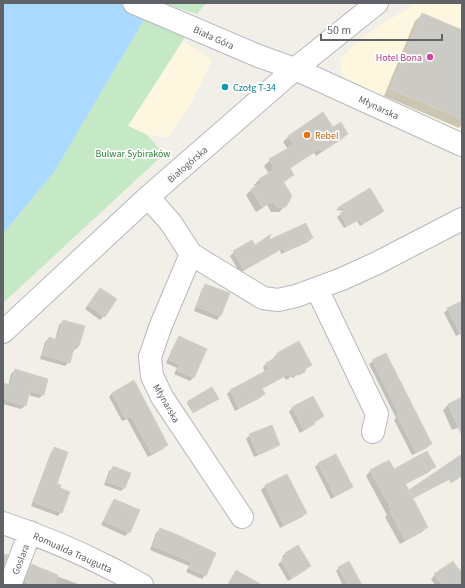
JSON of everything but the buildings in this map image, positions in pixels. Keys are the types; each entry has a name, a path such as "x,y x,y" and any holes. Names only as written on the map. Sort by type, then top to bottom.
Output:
{"street":[{"name":"Biała Góra","path":"134,3 256,55 295,69"},
{"name":"Białogórska","path":"3,332 148,197 295,69 377,3"},
{"name":"Młynarska","path":"295,69 462,145"},
{"path":"148,197 171,223 191,254 263,298 278,300 317,289 377,263 462,219"},
{"name":"Młynarska","path":"191,254 154,344 150,357 152,376 162,397 242,518"},
{"path":"317,289 377,414 373,432"},
{"name":"Romualda Traugutta","path":"3,523 30,532 80,554 106,566 136,584"},
{"name":"Goslara","path":"10,585 30,532"}],"shaded area":[{"path":"416,3 462,3 462,131 344,78 340,67 340,59 357,42"},
{"path":"183,41 212,60 190,106 167,138 146,134 127,127"}],"green space":[{"path":"163,3 206,3 197,14"},
{"name":"Bulwar Sybiraków","path":"146,16 185,37 128,126 146,134 164,154 3,303 3,234 54,172"}],"water":[{"path":"3,3 154,3 54,172 3,234"}],"place":[{"name":"Hotel Bona","path":"430,57"},
{"name":"Czołg T-34","path":"225,87"},
{"name":"Rebel","path":"307,135"}]}
